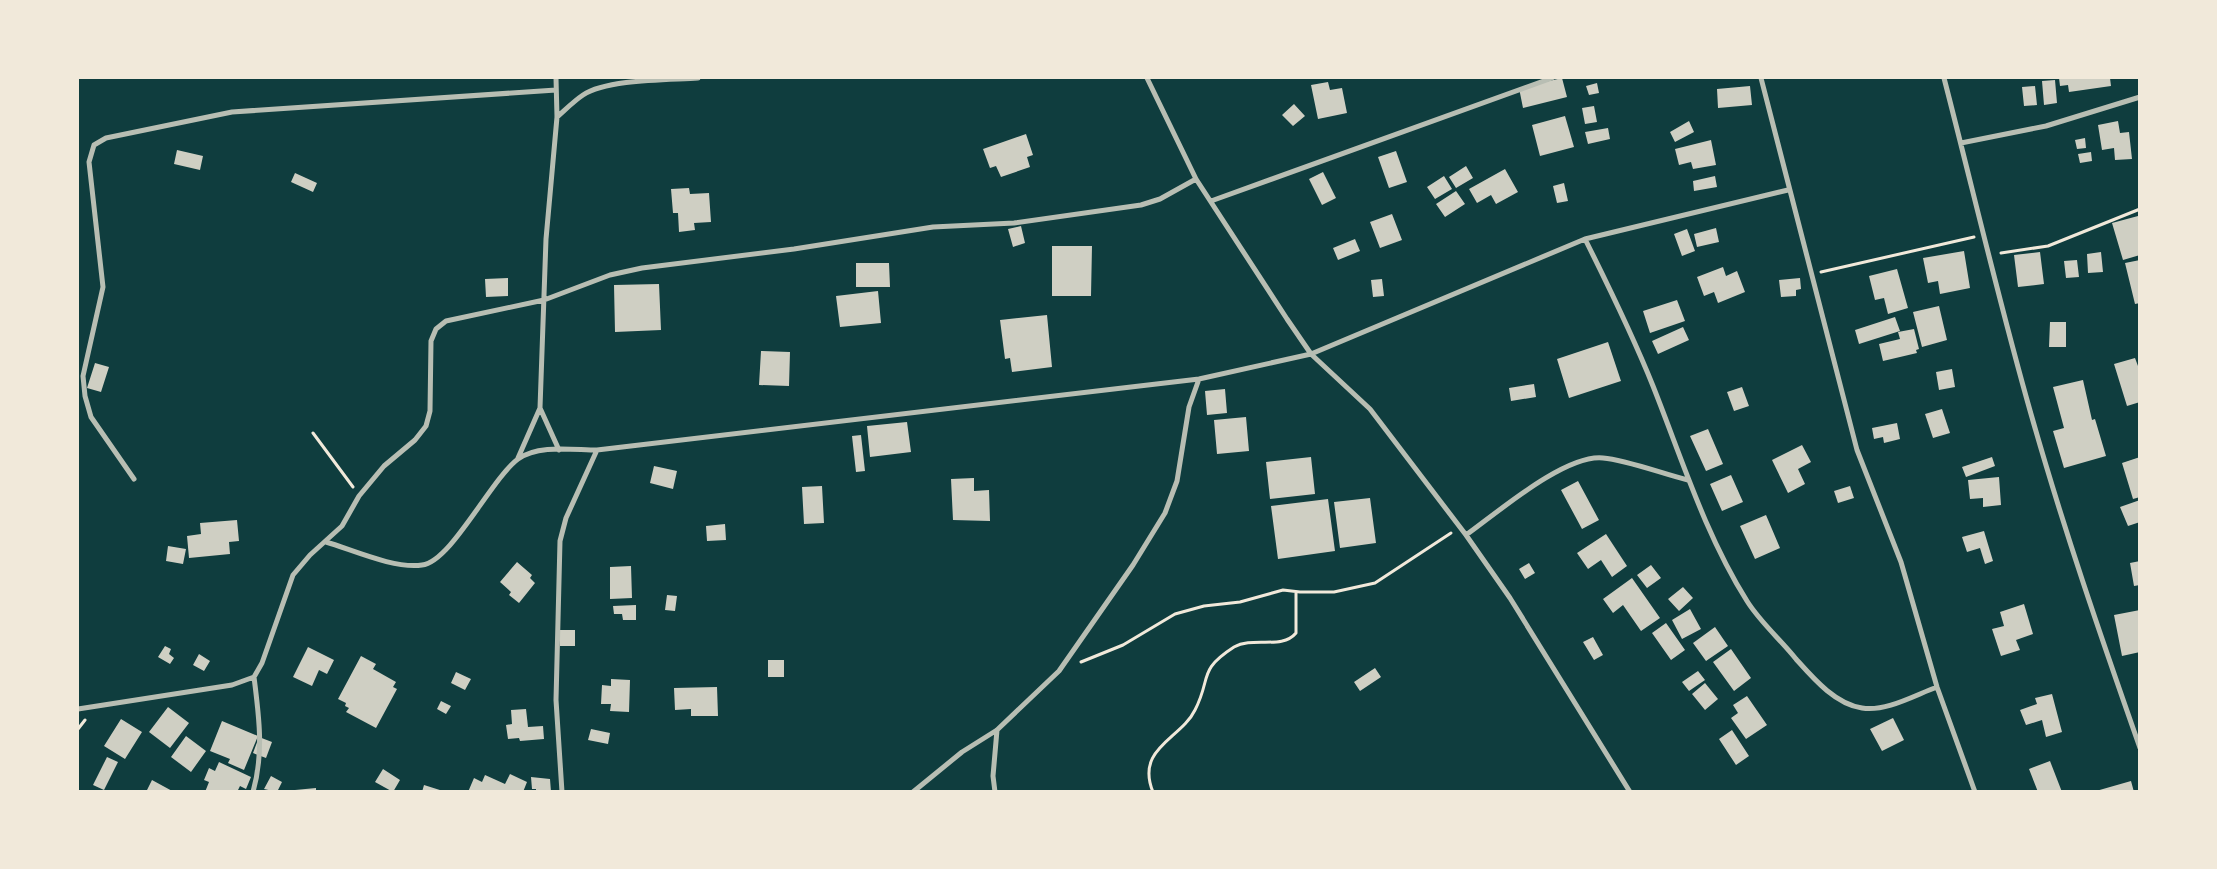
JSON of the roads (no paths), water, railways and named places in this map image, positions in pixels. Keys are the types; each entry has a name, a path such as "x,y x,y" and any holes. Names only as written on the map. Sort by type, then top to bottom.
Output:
{"street":[{"path":"326,542 407,566 424,565 440,558 486,496 518,459 540,408 544,300 557,117 556,78"},
{"path":"557,117 584,94 599,88 619,84 698,78"},
{"path":"1147,78 1196,179 1311,354 1370,409 1466,535 1510,598 1630,792"},
{"path":"1211,201 1552,78"},
{"path":"1761,78 1788,190 1857,450 1900,562 1937,687 1975,792"},
{"path":"1944,78 1982,235 2031,413 2078,569 2140,748"},
{"path":"134,479 91,417 85,396 83,376 103,287 89,162 94,145 106,138 232,112 556,90"},
{"path":"1961,143 2046,126 2140,97"},
{"path":"78,709 232,685 254,676 262,664 294,575 310,555 342,526 359,496 384,466 415,440 426,426 430,411 431,341 436,329 446,321 544,300 610,275 642,268 794,249 933,227 1014,223 1141,205 1160,198 1196,179"},
{"path":"518,459 531,453 560,450 597,450 1199,379 1311,354 1585,239 1788,190"},
{"path":"1585,239 1614,296 1653,386 1688,480 1714,541 1748,603 1822,686 1842,701 1862,709 1884,707 1937,687"},
{"path":"913,792 962,752 996,730 1059,671 1133,565 1164,513 1177,480 1189,407 1199,379"},
{"path":"540,408 560,450"},
{"path":"562,792 556,700 560,541 566,518 597,450"},
{"path":"1466,535 1559,470 1583,459 1602,458 1688,480"},
{"path":"253,792 261,756 260,722 254,676"},
{"path":"996,730 993,776 996,792"}]}
